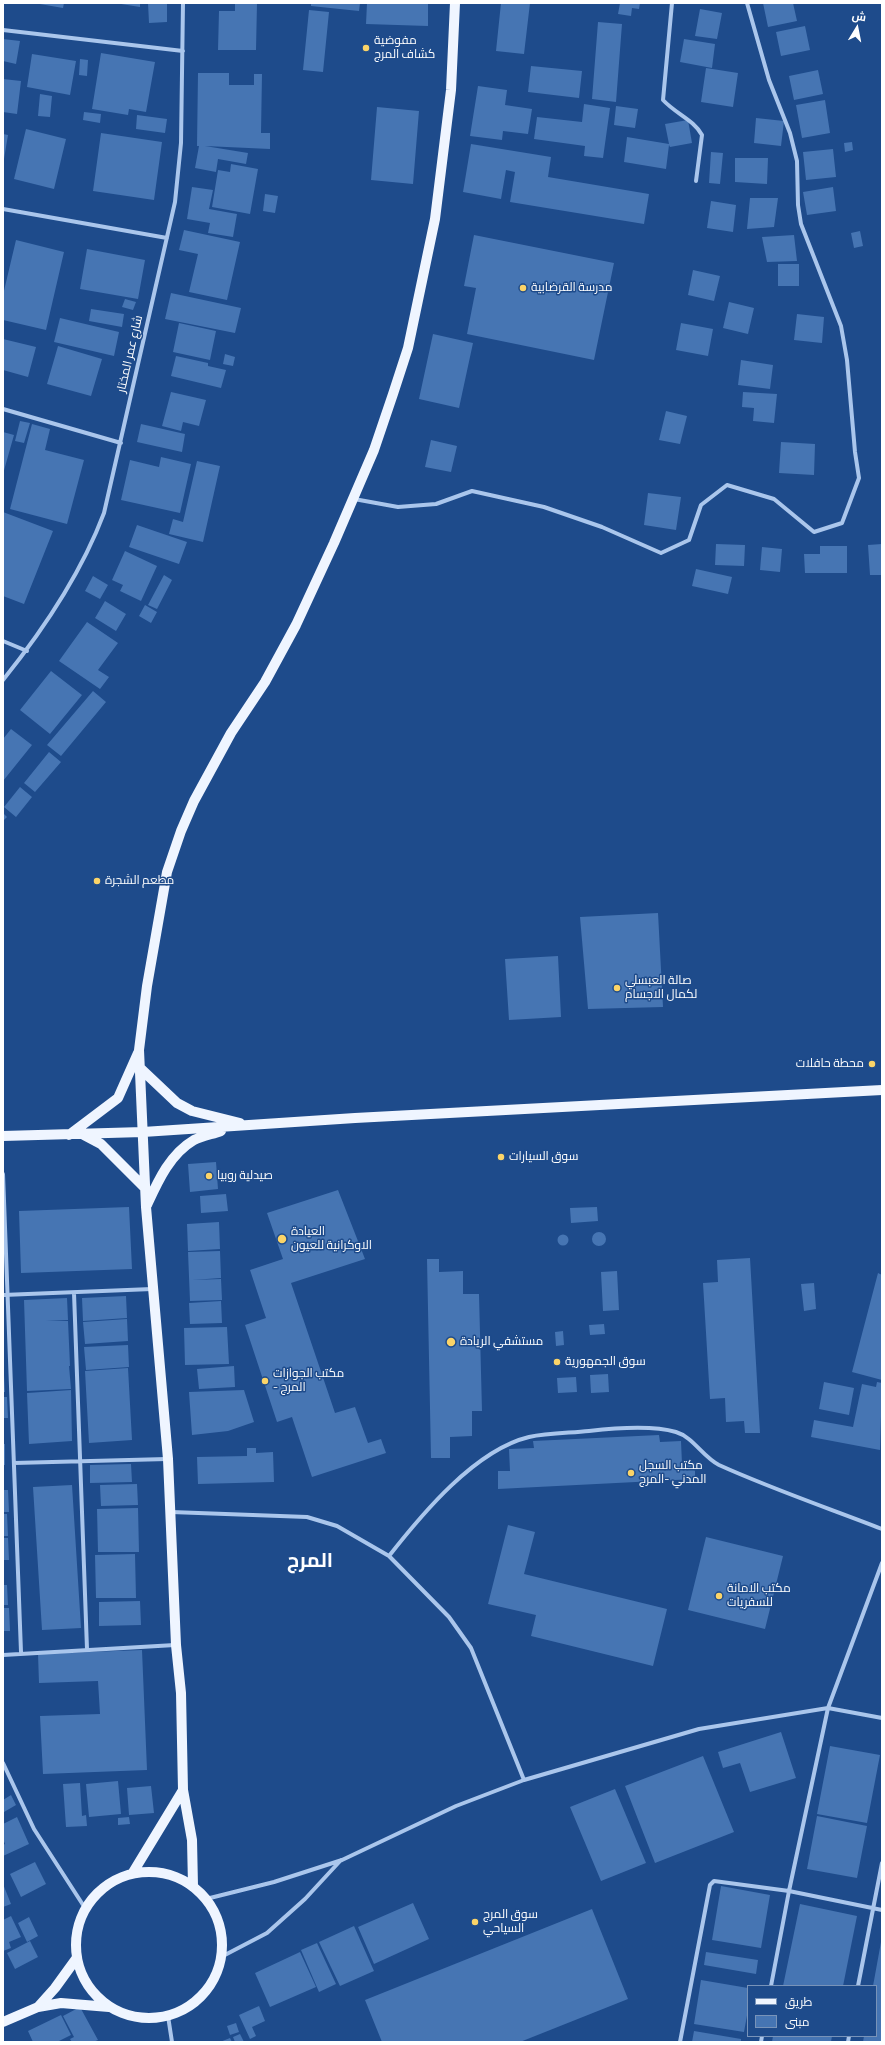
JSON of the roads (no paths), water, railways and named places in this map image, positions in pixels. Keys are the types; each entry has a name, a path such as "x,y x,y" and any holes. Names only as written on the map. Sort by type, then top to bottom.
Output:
{"main road":[{"path":"193,1886 192,1840 183,1790 181,1693 176,1645 168,1460 146,1207 144,1132 139,1050 157,919 167,872 180,831 194,801 231,733 265,682 296,626 374,450 394,394 408,348 427,266 440,183 451,90 455,3"},
{"path":"69,1135 118,1098 139,1050"},
{"path":"140,1068 171,1098 192,1111 252,1126"},
{"path":"3,1136 84,1135 144,1132 354,1118 882,1090"},
{"path":"146,1207 160,1177 178,1154 195,1140 233,1127"},
{"path":"84,1135 101,1144 146,1189"},
{"path":"132,1874 183,1790"},
{"path":"153,1872 174,1876 193,1886 206,1899 220,1926 222,1942 221,1957 215,1977 203,1994 187,2008 168,2016 148,2018 127,2015 109,2007 93,1994 82,1976 76,1959 75,1942 77,1930 85,1908 97,1892 113,1880 132,1874 153,1872"},
{"path":"38,2007 60,1982 76,1959"},
{"path":"3,2022 38,2007 62,2003 109,2007"}],"street":[{"name":"شارع عمر المختار","path":"3,680 48,621 91,546 104,513 175,202 181,143 183,3"},
{"path":"672,3 663,100 673,111 693,123 702,135 696,181"},
{"path":"353,499 398,507 436,504 472,491 544,507 602,527 661,553 688,540 701,505 727,485 774,499 814,532 842,523 859,478 855,452 847,360 841,326 802,224 798,205 796,161 790,133 769,80 747,3"},
{"path":"3,30 183,51"},
{"path":"3,209 167,238"},
{"path":"3,409 121,443"},
{"path":"3,641 26,651"},
{"path":"3,1174 5,1295 14,1463 21,1652"},
{"path":"5,1295 153,1289"},
{"path":"74,1293 87,1649"},
{"path":"389,1556 420,1517 434,1503 477,1463 500,1449 529,1437 630,1428 667,1430 678,1433 718,1464 882,1528"},
{"path":"14,1463 81,1460 168,1460"},
{"path":"170,1512 307,1518 337,1526 389,1556 449,1616 471,1648 524,1780"},
{"path":"771,1985 788,1891 828,1708 882,1563"},
{"path":"3,1655 21,1652 176,1645"},
{"path":"206,1899 274,1882 342,1860 456,1806 524,1780 699,1729 828,1708 882,1718"},
{"path":"3,1763 34,1829 85,1908"},
{"path":"221,1957 267,1933 305,1899 342,1860"},
{"path":"858,1985 882,1863"},
{"path":"680,2042 711,1883 715,1880 788,1891 882,1910"},
{"path":"168,2016 172,2042"}],"place":[{"name":"مفوضية كشاف المرج","path":"366,48"},
{"name":"مدرسة القرضابية","path":"523,288"},
{"name":"مطعم الشجرة","path":"97,881"},
{"name":"صالة العبسلي لكمال الاجسام","path":"617,988"},
{"name":"محطة حافلات","path":"872,1064"},
{"name":"سوق السيارات","path":"501,1157"},
{"name":"صيدلية روبيا","path":"209,1176"},
{"name":"العيادة الاوكرانية للعيون","path":"282,1239"},
{"name":"مستشفي الريادة","path":"451,1342"},
{"name":"سوق الجمهورية","path":"557,1362"},
{"name":"مكتب الجوازات - المرج","path":"265,1381"},
{"name":"مكتب السجل المدني -المرج","path":"631,1473"},
{"name":"مكتب الامانة للسفريات","path":"719,1596"},
{"name":"سوق المرج السياحي","path":"475,1922"}],"district":[{"name":"المرج","path":"310,1561"}]}
